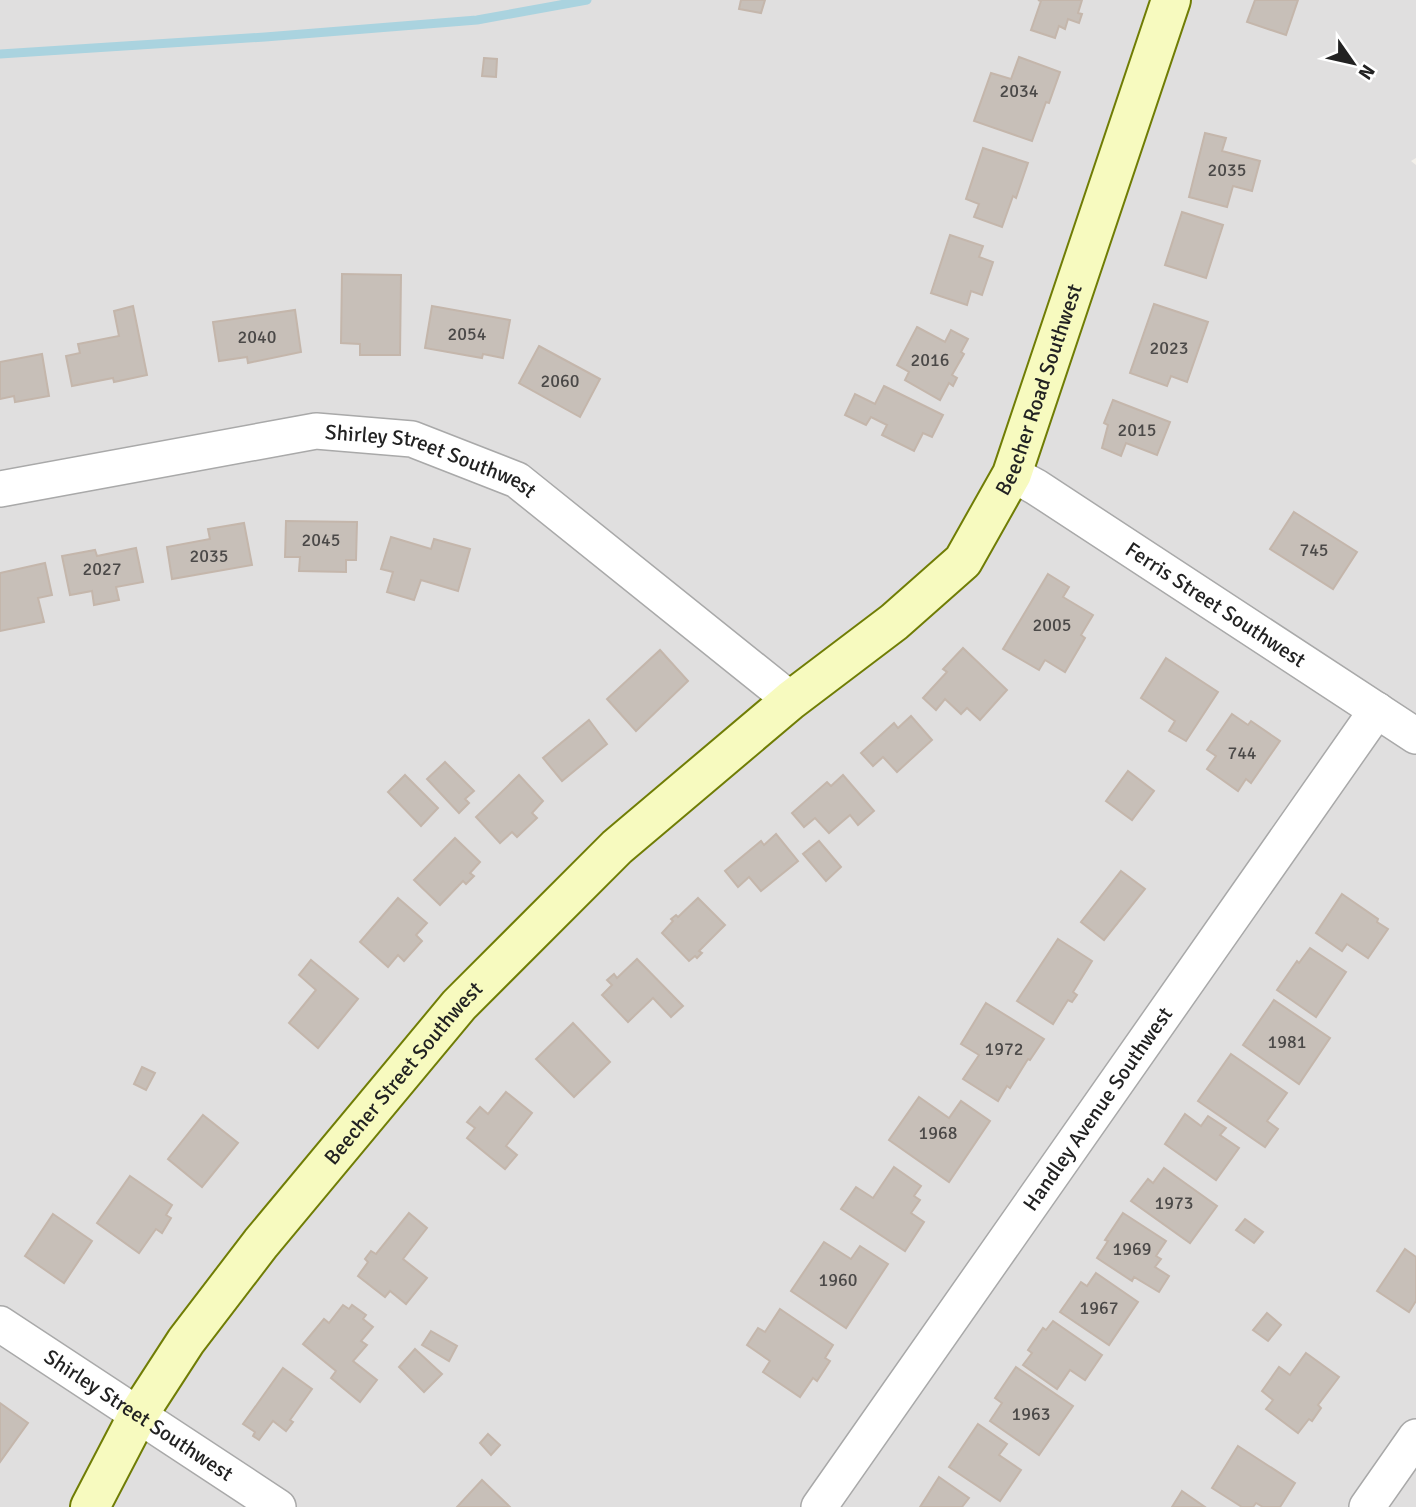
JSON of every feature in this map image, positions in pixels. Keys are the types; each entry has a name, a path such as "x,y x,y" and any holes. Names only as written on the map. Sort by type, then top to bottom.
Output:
{"street":[{"name":"Beecher Road Southwest","path":"791,700 894,622 963,561 1012,474 1171,0"},
{"name":"Shirley Street Southwest","path":"0,489 316,431 412,439 517,480 791,700"},
{"name":"Ferris Street Southwest","path":"1012,474 1036,487 1416,736"},
{"name":"Beecher Street Southwest","path":"90,1507 138,1415 186,1341 261,1243 460,1005 618,847 791,700"},
{"name":"Handley Avenue Southwest","path":"818,1507 1377,710"},
{"name":"Shirley Street Southwest","path":"0,1324 278,1507"},
{"path":"1367,1507 1416,1437"}],"shaded area":[{"path":"0,0 1416,0 1416,158 1411,161 1416,165 1416,1507 0,1507"}],"building":[{"path":"741,0 765,0 761,13 739,9"},
{"path":"1038,0 1082,0 1078,13 1082,14 1079,23 1068,19 1065,29 1059,26 1055,38 1031,30 1041,1"},
{"path":"1255,0 1298,0 1286,35 1247,22"},
{"path":"1019,57 1060,72 1032,141 974,121 991,73 1011,79"},
{"path":"484,58 497,59 496,77 482,76"},
{"path":"1205,133 1226,138 1222,151 1260,161 1252,191 1233,186 1227,207 1189,197"},
{"path":"983,148 1028,163 1002,227 974,217 979,204 966,199"},
{"path":"1182,212 1223,225 1206,278 1165,265"},
{"path":"950,235 983,246 979,257 993,262 982,295 971,291 967,305 931,293"},
{"path":"342,274 401,275 400,355 360,355 360,344 341,343"},
{"path":"1154,304 1208,322 1187,382 1171,376 1167,386 1130,373"},
{"path":"133,306 147,375 114,382 113,378 72,386 66,356 80,353 78,344 119,336 114,311"},
{"path":"432,306 510,320 503,358 483,354 482,358 425,348"},
{"path":"295,310 301,352 248,363 247,357 219,361 213,322"},
{"path":"917,327 945,342 951,330 968,339 961,352 964,354 952,375 957,378 953,386 949,383 940,400 905,380 909,372 897,365"},
{"path":"539,346 600,379 580,417 519,383"},
{"path":"42,354 49,396 15,402 14,396 0,399 0,362"},
{"path":"884,386 943,415 932,437 923,433 914,451 882,435 887,425 871,417 866,425 845,415 855,394 875,404"},
{"path":"1113,400 1170,422 1157,455 1126,443 1121,456 1102,448 1108,425 1104,423"},
{"path":"1294,512 1357,552 1333,589 1270,549"},
{"path":"286,521 357,522 356,560 346,560 346,572 299,571 300,557 285,557"},
{"path":"244,523 252,565 172,579 167,547 210,539 208,529"},
{"path":"391,537 431,549 434,539 470,549 458,591 421,580 414,600 387,592 393,572 381,569"},
{"path":"136,548 143,582 116,587 119,600 94,605 92,591 70,595 62,556 95,550 97,556"},
{"path":"45,563 52,595 38,598 44,622 0,631 0,573"},
{"path":"1048,574 1069,587 1063,597 1093,615 1081,635 1085,638 1065,672 1045,660 1039,670 1003,649"},
{"path":"963,648 1007,690 980,720 967,708 961,714 945,699 936,710 923,698 947,672 943,669"},
{"path":"660,650 688,681 636,731 607,699"},
{"path":"1166,658 1218,692 1186,741 1169,731 1175,721 1141,698"},
{"path":"1232,714 1248,725 1251,721 1280,741 1251,783 1246,779 1238,791 1207,769 1216,756 1207,750"},
{"path":"911,716 932,740 897,772 883,757 873,766 861,753 894,723 898,728"},
{"path":"589,720 607,744 562,781 543,758"},
{"path":"445,762 474,791 465,799 469,803 459,813 427,779"},
{"path":"1128,771 1154,791 1132,820 1106,801"},
{"path":"405,775 438,808 421,826 388,792"},
{"path":"519,775 543,801 532,813 537,818 517,837 512,832 500,843 476,817"},
{"path":"843,775 874,811 858,825 850,815 829,833 815,818 804,827 792,813 827,782 831,786"},
{"path":"776,834 798,861 761,891 749,877 738,887 725,871 761,841 764,845"},
{"path":"455,838 480,862 470,873 474,876 466,884 463,881 440,905 414,880"},
{"path":"819,841 841,867 826,881 803,854"},
{"path":"1121,871 1145,889 1104,940 1081,922"},
{"path":"1342,894 1388,929 1368,958 1347,944 1342,951 1316,933"},
{"path":"398,898 427,923 416,935 422,941 404,961 398,955 388,967 360,942"},
{"path":"698,898 725,925 699,951 702,953 697,958 695,956 689,961 662,933 673,921 671,919 676,915 678,917"},
{"path":"1058,939 1092,961 1073,992 1077,995 1072,1002 1068,1000 1053,1024 1017,1001"},
{"path":"1310,948 1346,972 1316,1017 1277,990 1297,961 1299,963"},
{"path":"637,959 683,1006 671,1017 653,998 628,1022 602,995 612,985 607,980 614,974 617,978"},
{"path":"311,960 358,999 318,1048 289,1023 316,990 299,975"},
{"path":"1274,1000 1330,1038 1299,1084 1243,1045"},
{"path":"986,1003 1044,1039 998,1101 963,1079 979,1055 961,1044"},
{"path":"573,1023 610,1062 574,1097 536,1059"},
{"path":"1231,1054 1287,1093 1267,1121 1278,1129 1265,1147 1198,1101"},
{"path":"142,1067 155,1073 146,1090 134,1084"},
{"path":"506,1092 532,1113 506,1146 517,1155 505,1169 467,1138 475,1128 467,1122 480,1107 488,1114"},
{"path":"919,1097 949,1118 961,1101 990,1121 949,1182 889,1140"},
{"path":"1185,1114 1201,1126 1208,1116 1226,1128 1220,1135 1239,1148 1216,1180 1165,1144"},
{"path":"203,1115 238,1143 202,1187 168,1159"},
{"path":"894,1167 921,1186 914,1196 920,1200 911,1213 924,1222 905,1251 841,1209 856,1187 873,1198"},
{"path":"1164,1168 1217,1206 1190,1243 1131,1201 1148,1179 1153,1183"},
{"path":"130,1176 172,1205 166,1215 171,1218 162,1233 156,1229 139,1253 97,1223"},
{"path":"409,1213 427,1228 403,1259 427,1278 406,1304 390,1291 385,1297 358,1276 368,1262 365,1259 371,1251 376,1254"},
{"path":"1123,1213 1166,1241 1156,1256 1161,1259 1155,1267 1169,1276 1159,1292 1134,1277 1132,1281 1097,1258"},
{"path":"53,1214 92,1241 64,1283 25,1256"},
{"path":"1245,1219 1263,1232 1254,1243 1236,1230"},
{"path":"824,1242 851,1259 860,1246 888,1264 846,1328 791,1291"},
{"path":"1405,1249 1416,1257 1416,1301 1409,1312 1377,1291"},
{"path":"1096,1273 1138,1302 1109,1345 1060,1312 1081,1282 1087,1286"},
{"path":"343,1305 349,1309 352,1305 366,1315 363,1319 373,1327 361,1341 367,1345 353,1361 377,1380 360,1402 331,1378 336,1371 303,1344 324,1319 329,1323"},
{"path":"780,1309 833,1345 825,1358 830,1361 817,1381 813,1378 800,1397 763,1372 770,1361 747,1345 758,1328 765,1332"},
{"path":"1267,1313 1281,1325 1268,1341 1253,1330"},
{"path":"1053,1321 1102,1355 1085,1380 1070,1370 1057,1389 1023,1365 1032,1353 1028,1350 1043,1328 1046,1330"},
{"path":"431,1331 457,1346 449,1361 422,1345"},
{"path":"415,1349 442,1374 424,1392 399,1367"},
{"path":"1306,1353 1339,1377 1318,1405 1321,1408 1312,1421 1309,1419 1298,1433 1266,1409 1273,1400 1262,1391 1279,1367 1290,1375"},
{"path":"1016,1367 1073,1406 1039,1455 990,1421 1002,1403 995,1398"},
{"path":"283,1368 312,1389 290,1420 293,1422 286,1431 273,1421 259,1440 253,1436 255,1432 243,1424"},
{"path":"0,1403 28,1423 0,1462"},
{"path":"978,1424 1007,1444 999,1455 1021,1470 1000,1501 949,1467"},
{"path":"488,1434 500,1445 491,1455 480,1443"},
{"path":"1238,1446 1295,1483 1280,1507 1263,1507 1256,1503 1253,1507 1242,1507 1212,1488"},
{"path":"939,1477 969,1498 962,1507 920,1507"},
{"path":"482,1480 510,1507 457,1507"},
{"path":"1182,1491 1205,1507 1172,1507"}],"waterway":[{"path":"0,54 477,20 587,0"}]}
